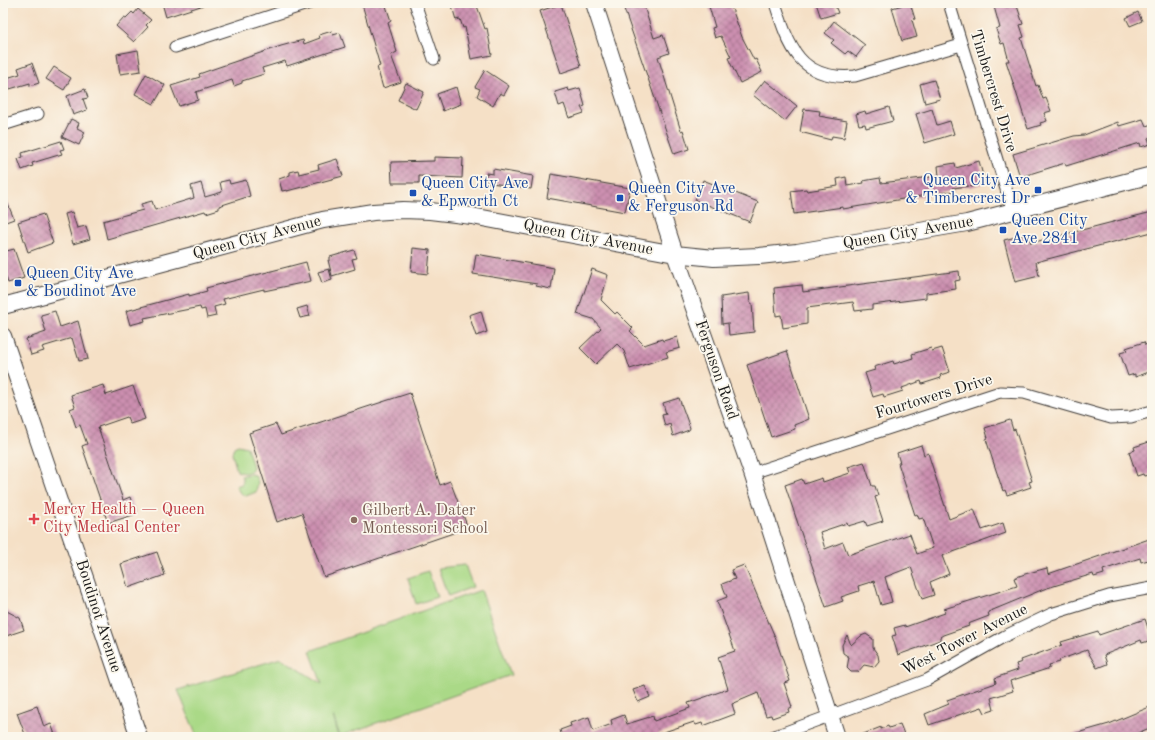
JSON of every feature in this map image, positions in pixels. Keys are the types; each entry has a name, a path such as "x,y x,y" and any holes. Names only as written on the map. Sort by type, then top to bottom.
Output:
{"street":[{"path":"175,48 310,3"},
{"path":"416,3 434,59"},
{"name":"Ferguson Road","path":"594,3 675,254 752,473 838,737"},
{"path":"775,3 784,31 792,49 807,66 829,76 842,78 855,76 961,45"},
{"name":"Timbercrest Drive","path":"949,3 1013,212"},
{"path":"3,125 38,114"},
{"name":"Queen City Avenue","path":"3,306 315,222 373,212 404,210 472,216 675,254 714,258 798,252 967,223 1152,175"},
{"name":"Boudinot Avenue","path":"3,336 139,737"},
{"name":"Fourtowers Drive","path":"752,473 1000,392 1024,393 1111,418 1131,417 1152,411"},
{"name":"West Tower Avenue","path":"772,737 927,680 952,668 1005,636 1051,614 1109,596 1152,588"}],"green space":[{"path":"238,445 247,447 253,467 249,472 245,473 237,471 232,453 234,447"},
{"path":"250,474 255,475 258,482 256,492 246,496 240,493 236,486 242,484 243,480 241,476"},
{"path":"465,565 473,587 448,596 438,568"},
{"path":"428,571 437,597 416,604 408,578"},
{"path":"481,590 511,675 340,736 333,716 339,737 197,737 178,690 281,658 322,684 310,651"}],"building":[{"path":"162,3 204,3 204,5 166,17"},
{"path":"385,3 391,21 388,23 397,52 391,55 401,82 383,88 377,67 380,66 362,4"},
{"path":"451,3 468,3 469,5 476,3 485,29 487,28 492,55 471,59 465,27 463,28 460,19 456,20"},
{"path":"622,3 643,3 654,38 663,35 669,53 658,57 681,131 683,130 689,149 674,154"},
{"path":"708,3 730,3 742,37 754,60 756,59 762,72 740,83 728,58 731,57 721,36 715,38 712,28 715,27"},
{"path":"816,3 834,3 838,13 821,18"},
{"path":"910,3 915,19 912,20 917,37 902,41 892,8"},
{"path":"993,3 1016,3 1023,24 1020,25 1024,37 1021,38 1036,86 1038,85 1043,99 1046,98 1051,111 1044,113 1047,121 1040,123 1041,125 1028,129 1006,61 1009,61 1004,43 1001,44 996,29 1000,28"},
{"path":"561,4 581,66 561,73 540,11"},
{"path":"138,9 151,20 146,25 148,27 134,42 116,26 124,17 126,18 132,12 134,14"},
{"path":"1138,12 1142,21 1130,26 1126,18"},
{"path":"834,21 865,45 856,57 848,51 845,54 831,43 834,40 825,33"},
{"path":"332,31 333,35 340,33 345,47 287,66 285,61 262,68 264,74 242,81 242,83 234,86 232,80 196,92 198,100 179,106 171,86 200,77 199,74 281,46 303,40 304,44 320,38 319,35"},
{"path":"138,50 141,71 120,74 117,54"},
{"path":"32,63 39,83 30,86 30,83 3,91 3,79 20,74 18,68"},
{"path":"54,67 71,78 64,90 46,79"},
{"path":"485,70 509,86 504,95 500,93 493,106 477,96 480,89 475,87"},
{"path":"146,74 165,85 154,104 135,94"},
{"path":"765,80 797,106 785,121 753,95"},
{"path":"934,80 940,99 925,103 920,84"},
{"path":"406,83 424,92 416,109 398,100"},
{"path":"456,87 461,104 443,111 437,94"},
{"path":"568,88 569,91 580,88 585,106 581,107 584,113 569,118 564,104 559,106 555,92"},
{"path":"85,89 88,98 83,99 87,110 73,115 67,96"},
{"path":"889,107 893,121 866,128 865,124 859,125 856,114 865,111 866,114"},
{"path":"804,109 820,111 819,116 847,121 844,138 832,136 831,140 800,132"},
{"path":"932,109 937,125 950,121 954,134 925,143 916,114"},
{"path":"71,119 79,123 77,128 85,132 79,145 62,137"},
{"path":"1143,119 1146,126 1152,124 1152,136 1148,138 1150,144 1141,147 1140,143 1066,166 1065,163 1020,177 1013,154 1074,136 1084,135 1118,122 1119,126"},
{"path":"61,141 64,149 60,150 62,154 32,163 33,166 22,170 18,159 23,157 22,153"},
{"path":"434,157 463,158 462,178 419,176 419,183 392,183 391,162 434,161"},
{"path":"337,159 343,176 282,191 279,179 290,175 290,172 298,170 299,174 319,169 318,165"},
{"path":"979,161 985,183 970,187 953,188 954,191 843,209 843,207 794,214 791,191 806,189 807,191 838,186 837,179 846,177 847,186 880,178 881,183 939,176 938,166 955,163 956,168"},
{"path":"493,169 533,176 531,189 485,182 486,173 493,174"},
{"path":"551,174 630,188 625,212 547,198"},
{"path":"229,180 230,184 246,180 250,196 219,206 219,209 206,213 205,211 107,239 103,221 143,210 141,204 152,201 155,210 194,198 191,186 201,183 205,197 222,192 220,182"},
{"path":"703,180 758,202 750,222 695,200"},
{"path":"3,192 14,219 3,223"},
{"path":"72,212 77,228 86,226 90,239 73,244 65,214"},
{"path":"1152,212 1152,232 1036,262 1039,276 1015,282 1004,240 1028,234 1031,243"},
{"path":"43,214 53,243 28,252 18,222"},
{"path":"413,248 430,250 428,274 411,272"},
{"path":"14,249 24,278 8,283 3,268 3,252"},
{"path":"354,250 357,258 352,259 355,269 332,276 328,260 330,260 330,257"},
{"path":"476,254 554,268 551,289 536,286 537,284 473,274"},
{"path":"306,262 311,281 264,291 264,289 223,299 225,304 214,307 216,316 207,318 205,309 201,310 200,307 144,318 145,321 130,325 126,311 189,294 189,296 207,291 206,288"},
{"path":"329,269 332,280 322,283 318,272"},
{"path":"592,269 608,275 601,300 615,314 617,312 633,328 630,331 644,345 662,339 663,341 677,337 680,348 666,352 668,357 630,369 624,351 617,344 596,364 580,348 601,328 593,319 577,314"},
{"path":"959,271 960,280 955,281 956,289 926,293 926,298 872,305 872,309 855,311 853,302 807,308 807,324 783,328 781,315 776,316 774,288 802,285 803,292"},
{"path":"749,293 750,303 752,303 754,332 729,335 728,323 722,324 721,297"},
{"path":"307,306 310,316 300,318 297,309"},
{"path":"55,311 60,327 78,321 88,359 79,361 72,338 42,347 44,351 31,355 26,339 46,332 41,315"},
{"path":"481,311 487,332 476,336 469,315"},
{"path":"1144,342 1145,345 1152,342 1152,371 1135,377 1135,374 1128,376 1120,353 1127,351 1126,348"},
{"path":"931,348 932,351 942,348 950,372 940,375 941,378 922,384 921,381 902,388 903,391 884,397 883,394 873,397 865,373 875,370 874,367 893,361 894,364 913,358 912,354"},
{"path":"787,351 809,419 794,425 795,429 771,437 747,365"},
{"path":"103,385 106,395 133,386 145,419 130,424 127,417 98,427 123,500 130,497 136,514 108,523 82,446 87,444 80,425 76,427 70,409 75,407 71,395"},
{"path":"410,393 440,485 450,481 468,528 324,577 302,513 277,522 249,433 276,424 281,435"},
{"path":"679,398 690,428 689,430 673,436 670,424 665,426 662,415 666,414 663,403"},
{"path":"1010,420 1013,430 1015,429 1032,481 1029,482 1031,487 1007,495 1005,490 1003,491 992,458 986,439 988,438 985,428"},
{"path":"1152,441 1152,474 1137,476 1129,452 1135,450 1134,447"},
{"path":"921,445 924,455 928,453 949,519 974,509 982,530 1003,523 1006,533 942,556 949,574 930,582 934,595 922,599 911,567 885,577 892,602 881,605 874,581 858,586 859,591 841,597 843,601 826,607 785,485 802,479 804,484 822,478 823,482 850,473 848,467 864,462 872,486 875,486 878,496 875,497 883,521 867,526 865,521 848,526 847,523 820,532 825,549 843,542 848,555 910,534 917,554 933,548 923,518 919,519 917,514 915,515 898,463 900,463 897,453"},
{"path":"1152,538 1152,559 1141,562 1140,558 1103,570 1104,574 1094,577 1093,574 1044,589 988,612 989,616 968,624 969,626 943,635 940,637 940,640 898,655 892,636 896,635 894,628 905,625 905,627 945,613 944,609 1017,586 1014,578 1025,574 1047,568 1048,574"},
{"path":"157,552 165,575 128,588 121,564"},
{"path":"744,565 775,637 790,681 784,683 792,707 788,709 789,712 772,718 771,715 766,716 758,693 732,704 735,714 703,726 702,723 696,725 694,722 649,737 562,737 560,730 571,726 570,723 589,717 593,731 612,724 611,720 624,715 627,724 653,716 654,721 690,708 688,703 728,689 718,657 735,651 717,601 727,597 722,584 735,579 731,570"},
{"path":"3,609 20,618 24,630 3,637"},
{"path":"1145,619 1152,640 1142,643 1141,640 1104,655 1107,664 1097,668 1087,650 1059,660 1060,662 1049,665 1050,668 1010,681 1013,691 991,698 994,710 985,713 982,707 929,725 925,714 949,704 947,700 996,683 995,678 1018,670 1016,664 1022,662 1021,660 1062,645 1061,642 1098,631 1099,635"},
{"path":"866,634 873,639 873,648 878,655 879,661 874,667 864,665 858,672 851,672 847,668 849,657 843,653 842,645 847,635 851,645 861,636"},
{"path":"645,686 650,697 638,702 633,690"},
{"path":"37,706 44,727 51,724 56,737 26,737 17,713"},
{"path":"1152,706 1152,727 1128,737 1123,737 1122,735 1115,737 1071,737 1070,735 1109,724"},
{"path":"900,724 904,734 896,737 862,737 861,735 881,727 881,729 888,726 889,728"}],"place":[{"name":"Queen City Ave & Timbercrest Dr","path":"1038,190"},
{"name":"Queen City Ave & Epworth Ct","path":"413,193"},
{"name":"Queen City Ave & Ferguson Rd","path":"620,198"},
{"name":"Queen City Ave 2841","path":"1003,230"},
{"name":"Queen City Ave & Boudinot Ave","path":"18,283"},
{"name":"Mercy Health — Queen City Medical Center","path":"34,519"},
{"name":"Gilbert A. Dater Montessori School","path":"354,520"}]}
